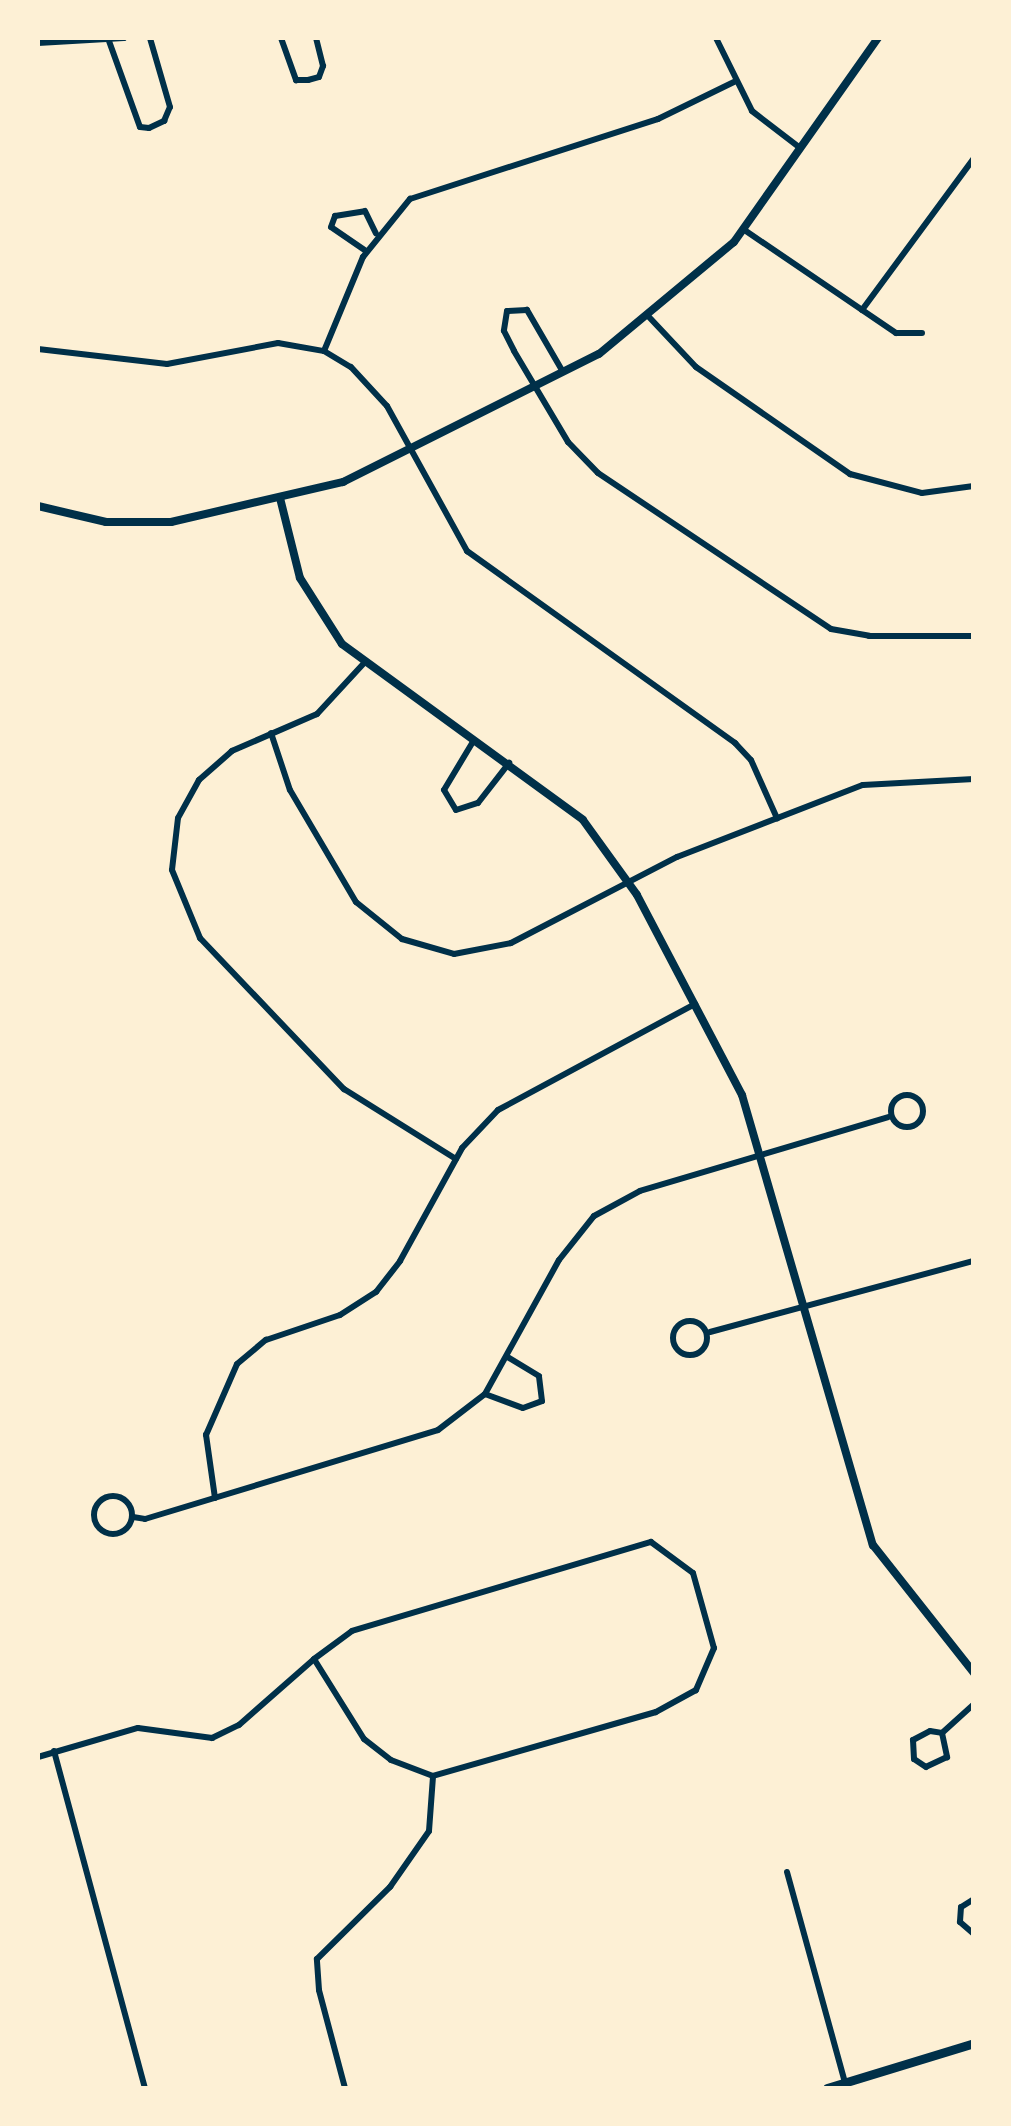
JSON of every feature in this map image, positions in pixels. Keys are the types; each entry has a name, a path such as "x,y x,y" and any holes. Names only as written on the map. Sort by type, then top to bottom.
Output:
{"main road":[{"path":"826,2088 974,2043"}],"street":[{"path":"38,43 124,38"},
{"path":"109,41 140,127 149,128 164,121 170,108 150,38"},
{"path":"281,38 296,80 320,77 316,38"},
{"path":"716,38 734,82 752,111 800,148"},
{"path":"38,506 137,524 280,498 342,482 411,452 564,373 649,316 743,229 878,38"},
{"path":"324,351 366,251 376,234 410,198 436,185 658,119 734,82"},
{"path":"862,310 974,158"},
{"path":"366,251 331,227 334,216 366,210 376,234"},
{"path":"743,229 896,333 922,333"},
{"path":"564,373 527,310 506,311 504,331 514,351 568,442 598,474 808,618 870,636 974,636"},
{"path":"649,316 696,367 850,474 922,493 974,486"},
{"path":"38,349 166,364 254,344 324,351 370,382 468,551 735,742 756,770 777,818"},
{"path":"280,498 312,606 366,662 584,820 629,882 742,1095 872,1545 974,1673"},
{"path":"366,662 318,714 214,764 184,806 172,870 187,918 344,1088 456,1159"},
{"path":"271,734 290,790 335,876 378,924 433,952 480,953 777,818 880,781 974,779"},
{"path":"474,739 444,790 456,810 478,803 509,763"},
{"path":"215,1498 206,1435 212,1407 237,1364 266,1340 340,1314 376,1292 400,1261 456,1159 498,1110 695,1004"},
{"path":"132,1517 215,1498 438,1430 486,1394 559,1260 594,1216 640,1191 888,1117 914,1126 924,1118 922,1104 904,1094 888,1117"},
{"path":"710,1332 698,1352 678,1352 672,1341 684,1322 710,1332 974,1260"},
{"path":"486,1394 523,1408 542,1401 539,1376 506,1357"},
{"path":"112,1496 129,1504 132,1517 128,1528 111,1534 100,1530 94,1513 112,1496"},
{"path":"38,1756 138,1728 212,1738 239,1725 314,1659 352,1632 651,1542 693,1573 714,1648 696,1690 656,1712 433,1776 391,1760 364,1739 314,1659"},
{"path":"942,1733 974,1704"},
{"path":"930,1731 942,1733 947,1756 940,1764 926,1767 914,1759 914,1740 930,1731"},
{"path":"54,1752 145,2088"},
{"path":"345,2088 319,1990 317,1959 390,1887 429,1831 433,1776"},
{"path":"787,1872 845,2083"},
{"path":"974,1899 962,1907 960,1922 974,1934"}]}
